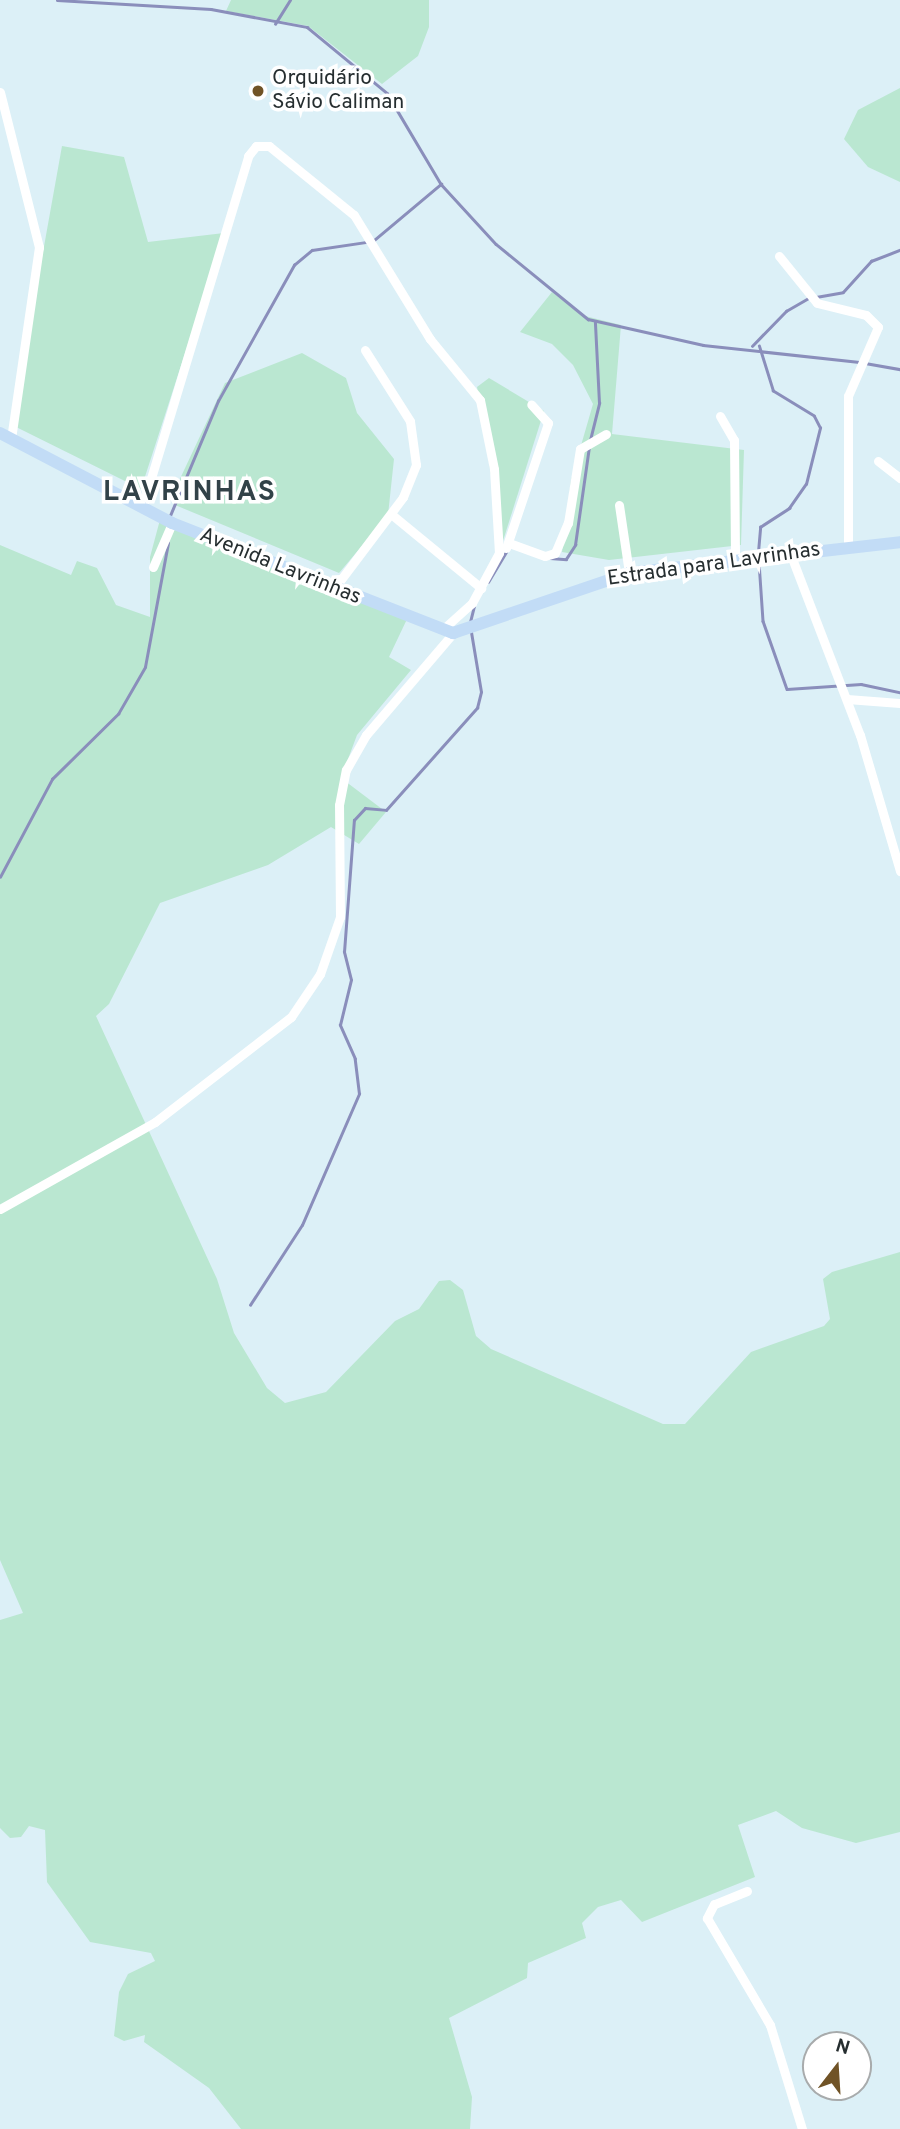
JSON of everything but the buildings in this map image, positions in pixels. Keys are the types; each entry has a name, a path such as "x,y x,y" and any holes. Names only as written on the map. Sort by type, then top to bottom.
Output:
{"street":[{"path":"0,92 39,247 6,436"},
{"path":"142,508 248,156 262,144 292,159 354,215 430,339 473,387 491,448 499,553"},
{"path":"779,256 823,308 860,313 878,327 848,396 848,547"},
{"path":"333,590 391,514 413,478 416,439 399,399 365,350"},
{"path":"0,1209 155,1122 291,1017 320,974 340,917 339,805 346,770 366,735 462,616 481,588 499,553 509,543 548,424 531,404"},
{"path":"720,416 734,440 735,559"},
{"path":"509,543 545,556 555,553 568,523 580,449 606,434"},
{"name":"Avenida Lavrinhas","path":"6,436 172,523 333,590 447,632"},
{"path":"878,461 900,478"},
{"path":"620,505 629,573"},
{"path":"391,514 481,588"},
{"path":"153,567 172,523"},
{"name":"Estrada para Lavrinhas","path":"447,632 629,573 900,542"},
{"path":"790,554 847,699 900,871"},
{"path":"847,699 900,702"},
{"path":"747,1891 714,1904 707,1917 770,2025 802,2129"}],"green space":[{"path":"231,0 429,0 429,27 418,56 382,84 308,26 226,11"},
{"path":"900,88 900,182 868,167 844,139 858,110"},
{"path":"62,146 124,157 148,242 224,233 141,489 12,425"},
{"path":"552,292 581,315 621,325 612,434 744,450 741,545 609,560 562,552 571,480 593,404 573,365 552,344 520,332"},
{"path":"302,353 346,378 357,413 394,459 388,515 339,573 175,505 178,483 225,383"},
{"path":"489,378 544,411 502,544 477,387"},
{"path":"161,516 408,617 389,657 411,670 357,735 341,778 386,812 359,844 331,827 268,865 160,903 109,1004 96,1016 217,1279 234,1333 267,1388 285,1403 326,1392 395,1321 419,1309 439,1281 450,1280 463,1290 476,1336 491,1349 663,1424 685,1424 751,1352 824,1326 830,1319 823,1279 832,1272 900,1252 900,1832 856,1843 802,1828 776,1811 738,1825 755,1877 642,1922 621,1900 598,1907 582,1923 586,1938 528,1963 527,1978 449,2018 472,2097 470,2129 241,2129 209,2088 144,2042 145,2035 124,2041 114,2036 119,1992 128,1974 155,1961 151,1953 90,1942 47,1882 45,1830 29,1826 21,1837 10,1838 0,1828 0,1620 23,1613 0,1560 0,545 71,575 77,561 97,568 116,605 150,617 150,557"}],"waterway":[{"path":"57,0 211,9 307,27 387,93 441,184 496,244 588,319 703,345 859,362"},
{"path":"275,24 290,0"},
{"path":"169,518 218,401 294,265 312,250 373,241 441,184"},
{"path":"816,297 843,292 871,261 900,250"},
{"path":"752,346 786,311 810,297"},
{"path":"590,440 599,403 595,323"},
{"path":"758,552 760,527 789,508 806,484 820,428 814,416 773,391 759,346"},
{"path":"865,363 900,369"},
{"path":"550,558 566,559 575,545 589,447"},
{"path":"0,877 52,779 118,714 145,667 168,543"},
{"path":"488,582 506,552"},
{"path":"759,562 763,621 787,689 861,684 900,692"},
{"path":"470,622 474,606"},
{"path":"250,1305 302,1225 359,1094 355,1059 340,1025 351,980 344,952 354,820 365,808 386,810 477,708 481,692 471,632"}],"place":[{"name":"Orquidário Sávio Caliman","path":"258,91"}],"district":[{"name":"LAVRINHAS","path":"190,493"}]}
